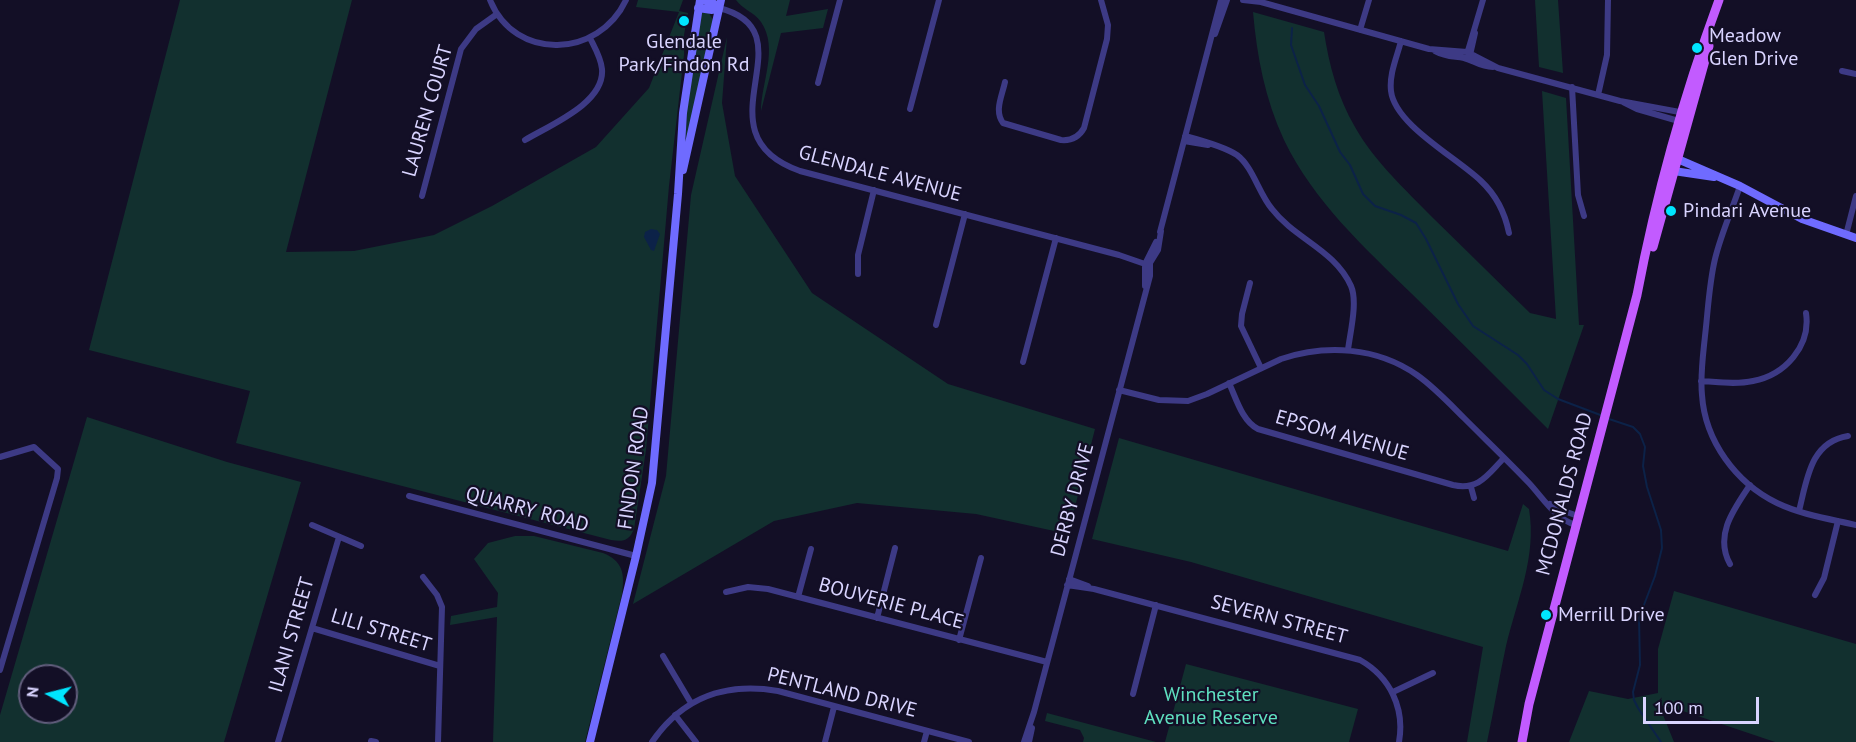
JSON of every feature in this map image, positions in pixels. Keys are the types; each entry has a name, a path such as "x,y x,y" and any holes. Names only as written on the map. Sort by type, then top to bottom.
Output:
{"main road":[{"name":"MCDONALDS ROAD","path":"1522,742 1529,704 1637,295 1645,255 1674,158 1702,48 1719,0"},
{"path":"700,3 712,10 720,4"},
{"name":"FINDON ROAD","path":"590,742 636,556 654,463 683,113 700,3"},
{"name":"FINDON ROAD","path":"678,194 720,4"},
{"path":"1674,158 1740,186 1802,219 1856,238"},
{"path":"1670,171 1723,179"},
{"name":"MCDONALDS ROAD","path":"1515,742 1529,704"}],"street":[{"path":"490,0 497,14 513,30 541,43 570,44 590,38 613,21 626,0"},
{"path":"818,83 840,0"},
{"path":"910,109 939,0"},
{"path":"1005,82 998,108 999,118 1003,123 1061,140 1071,140 1078,136 1084,128 1107,39 1108,25 1101,0"},
{"name":"DERBY DRIVE","path":"1024,742 1034,712 1144,295 1147,262 1161,231 1221,0"},
{"name":"DERBY DRIVE","path":"1209,45 1227,0"},
{"path":"1243,0 1259,1 1429,49 1446,57 1468,54"},
{"path":"1360,30 1369,0"},
{"path":"1468,54 1483,0"},
{"path":"1598,95 1607,56 1608,0"},
{"name":"GLENDALE AVENUE","path":"720,4 746,19 758,37 760,50 751,110 756,132 768,152 778,161 792,168 1147,262"},
{"name":"LAUREN COURT","path":"422,196 461,49 476,29 497,14"},
{"path":"525,141 581,106 596,92 601,81 602,69 590,38"},
{"path":"1401,41 1391,83 1391,92 1396,107 1412,126 1482,182 1500,206 1509,233"},
{"path":"1468,54 1479,66 1498,68 1620,100 1637,109 1685,118"},
{"path":"1842,71 1856,74"},
{"path":"1572,87 1578,195 1584,216"},
{"path":"1185,139 1227,150 1243,160 1273,211 1290,228 1328,255 1348,281 1354,295 1348,350"},
{"path":"1740,186 1713,268 1701,381 1703,407 1711,433 1723,456 1750,485 1777,503 1799,511 1856,525"},
{"path":"858,274 858,255 874,190"},
{"path":"1846,235 1856,196"},
{"path":"936,324 964,214"},
{"path":"1023,362 1056,238"},
{"path":"1250,283 1241,326 1261,368"},
{"path":"1701,381 1753,381 1780,370 1793,358 1802,342 1807,324 1806,313"},
{"path":"1119,390 1179,402 1196,398 1281,359 1305,352 1348,350 1378,356 1415,374 1439,393 1547,502 1560,519 1577,520"},
{"name":"EPSOM AVENUE","path":"1229,383 1248,421 1258,429 1453,485 1471,487"},
{"path":"1799,511 1810,469 1817,454 1833,440 1848,436"},
{"path":"0,457 34,447 58,469 0,670"},
{"path":"1474,498 1471,487 1482,480 1504,458"},
{"path":"1730,564 1723,544 1725,531 1731,514 1750,485"},
{"name":"QUARRY ROAD","path":"409,496 636,556"},
{"path":"1815,595 1824,578 1838,521"},
{"path":"312,525 361,546"},
{"name":"ILANI STREET","path":"278,742 339,537"},
{"path":"877,618 895,548"},
{"path":"798,597 811,549"},
{"path":"959,640 981,558"},
{"path":"423,577 437,595 442,608 438,742"},
{"name":"SEVERN STREET","path":"1068,582 1352,657 1376,670 1393,692 1400,720 1399,742"},
{"name":"BOUVERIE PLACE","path":"726,592 757,587 1047,662"},
{"path":"1133,694 1156,605"},
{"name":"LILI STREET","path":"312,628 440,666"},
{"path":"663,656 691,703"},
{"path":"1393,692 1433,673"},
{"name":"PENTLAND DRIVE","path":"652,742 675,715 691,703 714,693 748,688 778,691 969,742"},
{"path":"825,742 834,706"},
{"name":"DERBY DRIVE","path":"1029,742 1034,712"},
{"path":"675,715 696,742"},
{"path":"924,742 927,731"}],"green space":[{"path":"180,0 352,0 286,252 354,251 434,235 492,206 596,147 649,88 679,12 636,7 638,0 683,0 679,11 688,13 669,186 646,450 634,529 628,538 622,541 611,540 236,443 250,391 89,350"},
{"path":"736,0 790,0 786,16 828,9 823,28 781,33 761,111 769,43 761,22"},
{"path":"1535,0 1558,0 1563,73 1539,67"},
{"path":"1253,12 1324,32 1332,69 1344,105 1363,139 1381,163 1432,217 1530,313 1556,319 1542,91 1566,98 1579,325 1584,325 1548,429 1358,241 1310,184 1277,125 1260,61"},
{"path":"702,13 709,13 713,20 685,148 688,85"},
{"path":"727,37 722,103 735,176 812,293 948,384 1095,429 1068,534 976,514 857,503 774,521 633,604 666,476 691,195"},
{"path":"87,417 227,462 301,482 224,742 0,742 0,715"},
{"path":"1119,438 1508,551 1523,504 1529,509 1531,527 1528,561 1506,646 1487,742 1467,742 1483,647 1191,562 1092,539"},
{"path":"515,536 534,536 603,553 619,564 623,574 622,594 585,742 493,742 497,617 450,625 451,616 497,607 498,593 474,559 488,543"},
{"path":"1674,591 1856,644 1856,742 1775,742 1659,705 1674,742 1569,742 1589,691 1628,699 1658,693 1658,649"},
{"name":"Winchester Avenue Reserve","path":"1186,664 1358,709 1349,742 1165,742"},
{"name":"Winchester Avenue Reserve","path":"1047,713 1156,742 1083,742 1084,738 1080,730 1045,721"}],"water":[{"path":"651,229 657,230 660,234 654,251 651,250 644,237 645,232"}],"waterway":[{"path":"1292,28 1291,45 1305,85 1319,106 1363,194 1375,206 1416,223 1458,304 1473,326 1518,355 1527,364 1544,390 1558,399 1603,416"},
{"path":"1609,419 1633,427 1640,434 1645,447 1643,466 1647,487 1661,530 1662,548 1655,576 1639,618 1640,665 1633,692 1638,708 1661,742"}],"place":[{"name":"Glendale Park/Findon Rd","path":"684,21"},
{"name":"Meadow Glen Drive","path":"1697,48"},
{"name":"Pindari Avenue","path":"1671,211"},
{"name":"Merrill Drive","path":"1546,615"}]}
